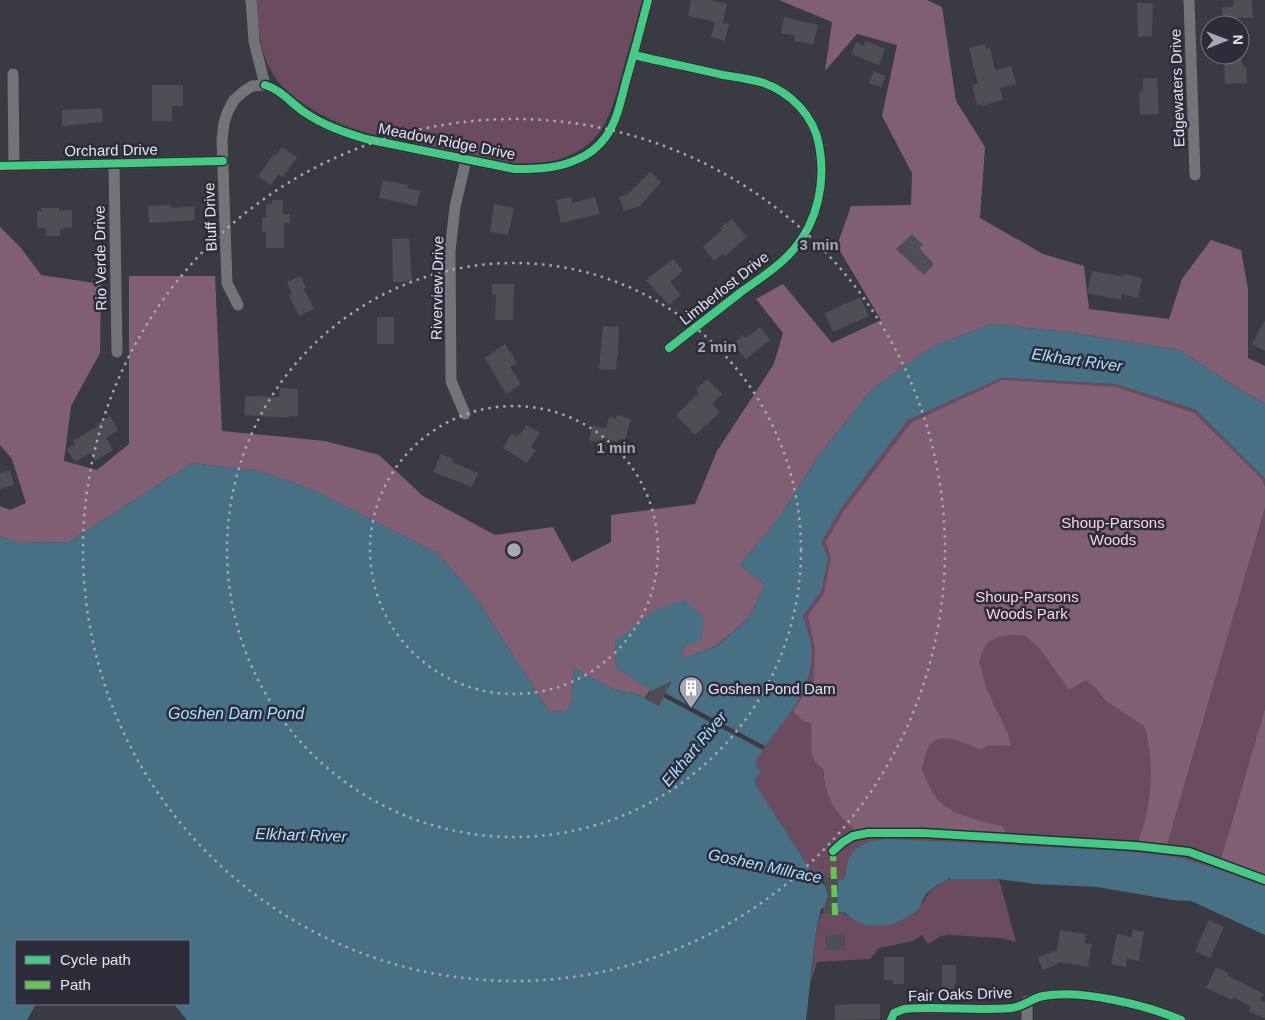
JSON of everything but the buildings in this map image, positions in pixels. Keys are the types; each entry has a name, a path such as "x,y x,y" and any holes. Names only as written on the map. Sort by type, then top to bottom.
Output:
{"street":[{"path":"251,0 254,41 265,85"},
{"name":"Meadow Ridge Drive","path":"265,85 275,89 320,122 342,132 366,139 514,169 538,169 562,165 579,159 595,148 605,138 613,124 648,0"},
{"name":"Edgewaters Drive","path":"1188,0 1195,175"},
{"name":"Limberlost Drive","path":"634,55 764,83 785,94 798,104 808,116 818,138 822,162 820,189 815,211 807,230 794,250 669,348"},
{"path":"13,74 14,166"},
{"name":"Bluff Drive","path":"238,305 227,283 222,140 228,111 234,100 252,86 265,85"},
{"name":"Riverview Drive","path":"465,414 451,381 450,251 455,208 466,160"},
{"name":"Orchard Drive","path":"0,166 223,161"},
{"name":"Rio Verde Drive","path":"114,164 117,352"},
{"name":"Fair Oaks Drive","path":"893,1016 904,1009 911,1008 1014,1008 1027,1001 1044,996 1069,994 1135,1005 1181,1020"},
{"path":"1027,1001 1027,1020"}],"green space":[{"path":"256,0 642,0 615,98 599,133 583,148 563,158 536,163 519,163 484,159 369,133 341,124 309,108 281,85 268,65 261,45"},
{"path":"779,0 927,0 942,7 956,101 985,147 980,218 1043,254 1084,266 1089,309 1169,319 1182,279 1211,240 1241,250 1248,289 1248,358 1265,366 1265,404 1179,350 1067,332 991,324 930,348 871,390 820,454 780,516 740,565 765,585 749,618 716,646 685,658 682,652 685,646 618,639 615,641 616,667 650,690 645,698 635,693 614,690 574,668 573,697 566,712 549,711 474,595 437,553 313,490 259,471 192,463 69,542 17,543 0,536 0,506 10,510 26,503 12,459 0,445 0,227 21,248 41,275 101,284 100,353 71,406 64,461 97,470 129,444 129,276 215,276 222,431 325,441 379,455 423,496 495,535 553,527 572,562 611,542 611,515 695,504 717,451 774,364 783,333 756,299 783,284 832,343 881,320 837,246 851,206 911,205 912,173 882,116 897,45 857,34 825,71 832,22"},
{"name":"Shoup-Parsons Woods","path":"1002,378 1116,384 1196,410 1265,479 1265,708 1227,837 1265,857 1265,911 1180,858 1113,850 972,843 858,847 849,861 846,877 841,880 822,876 822,882 813,874 756,785 755,780 761,772 755,763 779,727 811,647 803,616 821,592 821,543 842,507 908,420"},
{"name":"Shoup-Parsons Woods","path":"1002,380 1115,387 1194,413 1262,479 1265,487 1265,507 1167,844 1138,843 1149,800 1151,771 1145,727 1106,701 1096,688 1086,680 1069,690 1040,649 1025,635 995,638 984,648 979,662 987,690 1008,734 1011,746 989,745 980,750 954,740 940,739 934,741 929,746 922,769 933,792 942,804 962,815 1002,826 1007,834 912,829 855,830 836,810 829,796 824,770 813,757 811,723 803,721 793,711 814,680 815,647 808,616 824,593 831,558 826,542 844,511 911,423"},
{"path":"1265,708 1265,887 1218,869"},
{"path":"958,878 999,879 1016,942 1000,938 948,935 941,936 928,944 922,935 913,941 879,948 870,959 817,962 811,981 816,931 821,914 838,912 854,920 923,903 932,889 947,880"}],"water":[{"name":"Elkhart River","path":"991,324 1067,332 1179,350 1265,404 1265,479 1196,410 1116,384 1002,378 908,420 842,507 821,543 828,557 821,592 803,616 811,646 809,674 791,712 765,746 665,693 671,682 651,691 616,667 615,641 655,610 685,600 703,617 702,641 685,646 682,652 685,658 717,646 749,618 765,585 740,565 780,516 820,454 871,390 930,348"},
{"name":"Goshen Dam Pond","path":"192,463 259,471 313,490 437,553 474,595 549,711 566,712 573,697 574,668 614,690 635,693 659,706 663,697 763,750 755,763 761,772 755,780 756,785 813,874 828,891 825,907 821,909 816,931 806,1020 187,1020 175,1005 190,1005 190,940 15,940 15,1005 35,1005 27,1020 0,1020 0,536 17,543 69,542"},
{"path":"888,839 1113,850 1180,858 1218,869 1265,887 1265,935 1191,901 1173,900 1097,887 1035,884 999,879 949,879 937,885 926,894 918,910 902,920 886,926 866,925 854,920 845,913 837,912 838,879 841,880 846,877 852,853 863,844"}],"marked path":[{"path":"835,849 833,851 835,915"}],"cycle path":[{"path":"265,85 276,90 318,121 366,139 514,169 555,167 589,153 599,145 613,125 648,0"},
{"path":"634,55 754,80 774,87 792,99 807,115 816,134 821,159 818,200 809,226 794,249 776,267 669,348"},
{"path":"0,166 223,161"},
{"path":"833,851 853,836 868,833 923,833 1136,846 1189,852 1265,880"},
{"path":"891,1020 894,1013 904,1009 1011,1008 1039,997 1058,994 1094,997 1132,1004 1181,1020"}],"place":[{"name":"Goshen Pond Dam","path":"691,709"}],"park label":[{"name":"Shoup-Parsons Woods Park","path":"1027,604"}],"water label":[{"name":"Goshen Millrace","path":"765,866"}]}
